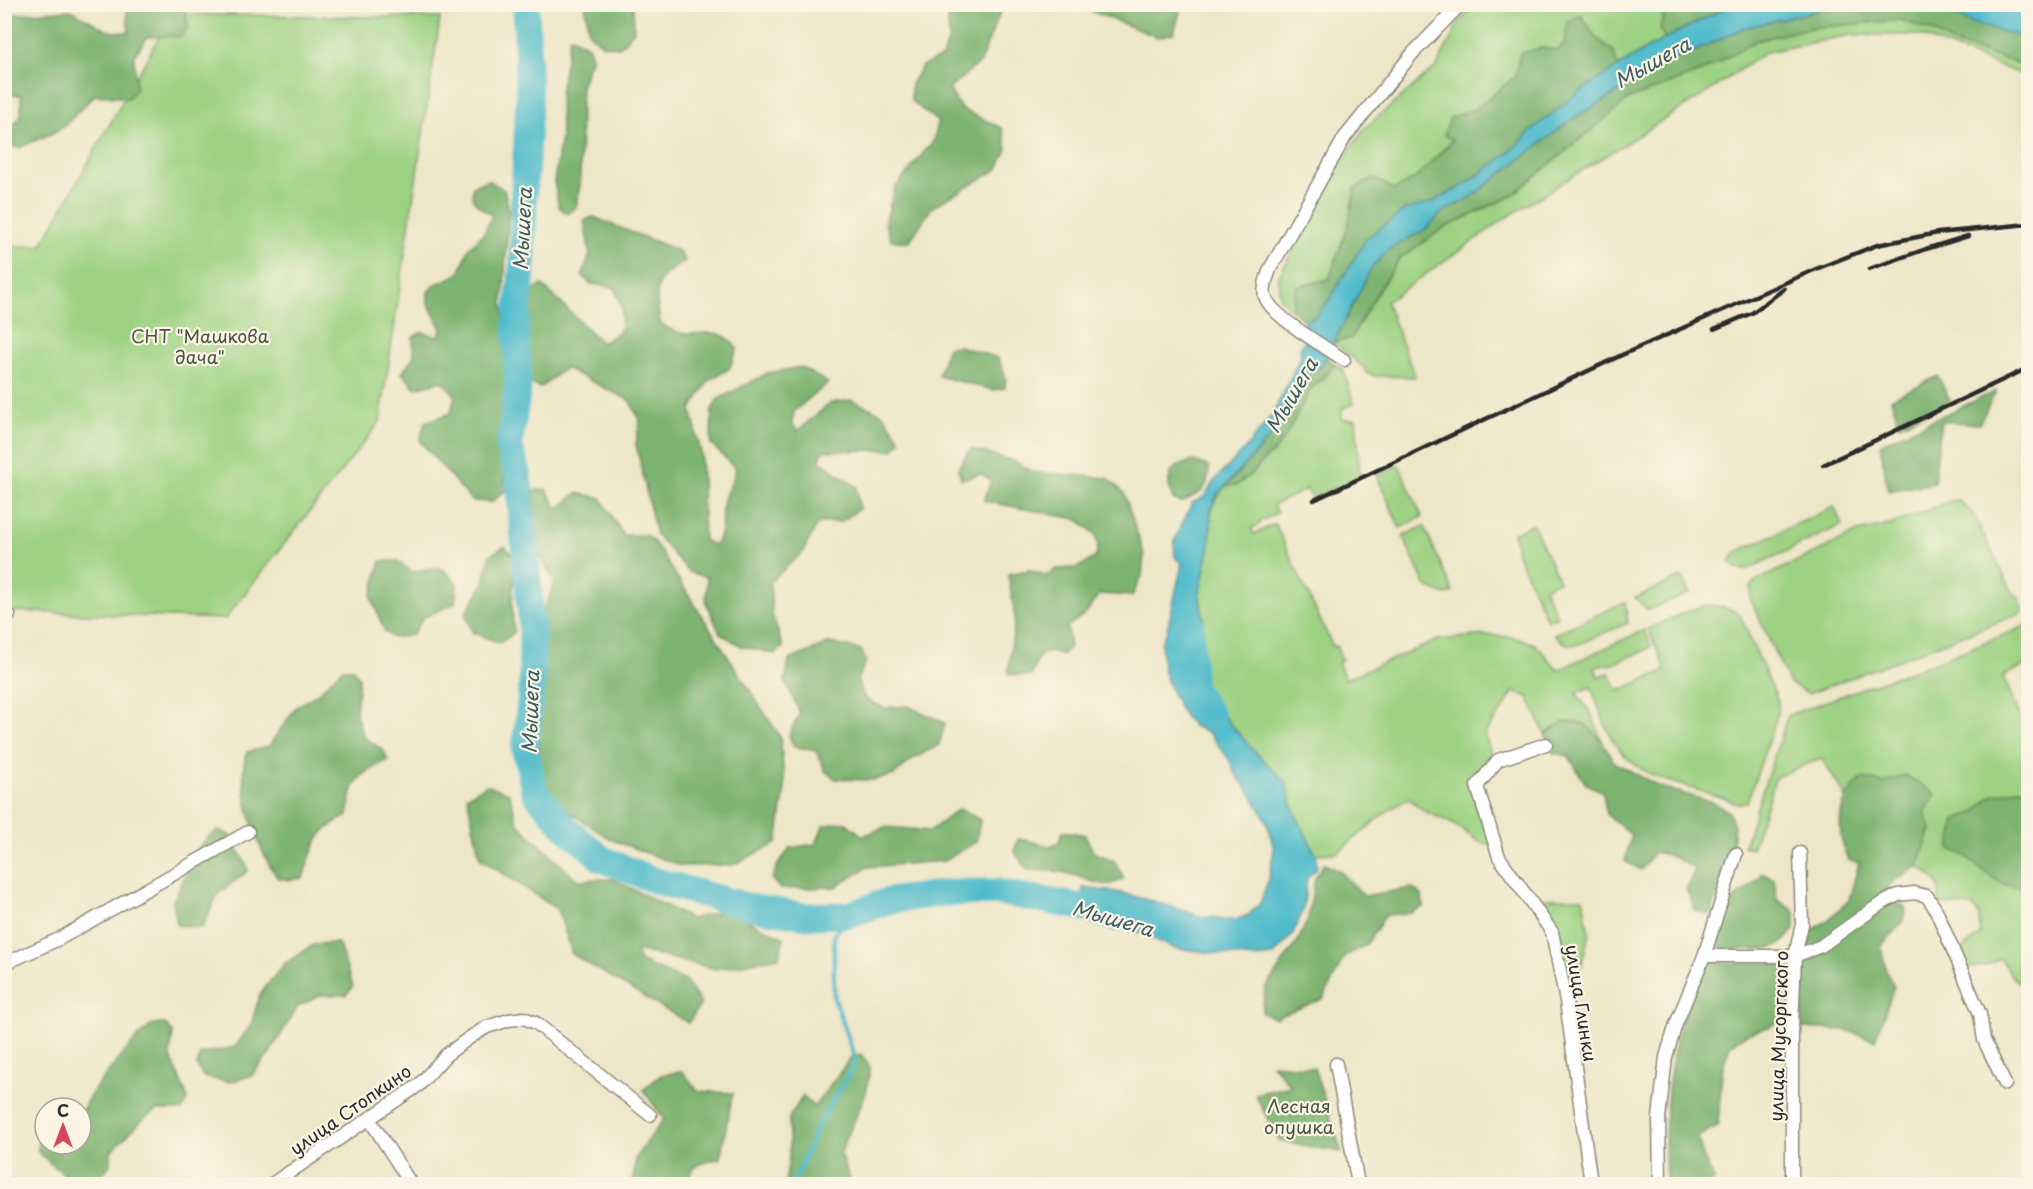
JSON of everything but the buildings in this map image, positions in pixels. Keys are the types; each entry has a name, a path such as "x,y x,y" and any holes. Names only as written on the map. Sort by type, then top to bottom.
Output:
{"street":[{"path":"1344,360 1274,311 1265,296 1265,283 1270,269 1345,137 1413,53 1461,4"},
{"name":"улица Глинки","path":"1546,744 1498,760 1477,786 1499,857 1552,932 1566,1001 1591,1185"},
{"path":"4,964 59,939 248,832"},
{"name":"улица Мусоргского","path":"1792,1185 1792,1026 1795,956 1802,924 1800,853"},
{"path":"1660,1185 1659,1118 1666,1057 1676,1024 1704,956 1736,854"},
{"path":"1704,956 1795,956 1821,946 1879,905 1898,895 1914,893 1927,896 1936,910 1976,1003 1984,1040 2005,1084"},
{"name":"улица Стопкино","path":"272,1185 419,1085 446,1055 469,1038 488,1026 524,1018 536,1023 650,1115"},
{"path":"1336,1064 1358,1185"},
{"path":"370,1120 411,1185"}],"green space":[{"path":"126,5 184,5 188,27 181,36 147,37 134,56 136,89 128,98 95,95 61,129 19,148 8,145 6,133 21,116 21,95 5,95 5,15 71,10 108,31 129,33"},
{"path":"585,5 633,5 634,31 620,47 603,45 589,33"},
{"path":"947,5 1003,5 980,62 949,89 961,109 1002,128 1007,149 998,169 932,207 909,242 891,240 885,223 895,188 934,140 938,122 911,101 911,84 922,66 942,57 949,39"},
{"path":"1088,5 1170,5 1180,12 1174,33 1157,37 1093,12"},
{"path":"1475,5 1673,5 1664,14 1660,29 1665,39 1618,68 1613,51 1596,38 1567,22 1566,39 1559,50 1542,48 1515,77 1475,109 1450,118 1453,139 1417,177 1394,190 1355,188 1348,226 1329,279 1296,287 1292,310 1280,299 1278,278 1331,177 1365,128 1437,66 1459,22"},
{"path":"1673,5 1731,5 1665,39 1660,29 1664,14"},
{"path":"1858,6 1937,9 1975,24 2028,39 2028,66 1953,43 1930,30 1900,20 1809,28 1755,41 1705,70 1629,99 1511,196 1444,228 1399,259 1351,338 1334,342 1372,267 1391,248 1426,229 1442,212 1470,198 1571,120 1664,65 1744,28 1823,9"},
{"name":"СНТ \"Машкова дача\"","path":"172,14 440,18 380,422 225,619 5,611 5,246 41,246"},
{"path":"1581,15 1596,38 1613,51 1618,68 1579,92 1533,129 1509,153 1462,186 1431,203 1405,210 1366,239 1330,299 1316,316 1304,321 1292,310 1296,287 1329,279 1348,226 1355,188 1374,178 1395,190 1417,177 1453,140 1444,135 1450,118 1475,109 1515,77 1520,53 1542,48 1559,50 1566,39 1567,22"},
{"path":"1900,20 1930,30 1953,43 2028,66 2028,77 1919,35 1850,35 1766,52 1703,95 1506,218 1386,302 1415,377 1375,376 1365,372 1365,369 1334,342 1351,338 1399,259 1444,228 1511,196 1629,99 1705,70 1755,41 1809,28"},
{"path":"570,36 588,46 592,56 581,87 580,185 576,207 568,214 559,207 554,182 561,137 560,93"},
{"path":"489,180 504,190 509,209 503,301 509,382 501,428 505,491 492,502 472,501 420,441 425,422 451,413 455,395 442,381 415,388 402,373 414,356 413,337 422,332 439,337 441,328 428,303 428,292 434,285 459,274 469,248 484,233 492,215 476,204 472,192 473,186"},
{"path":"593,217 679,251 685,261 666,274 658,286 657,301 660,323 685,334 716,333 730,341 737,349 729,369 709,380 691,409 701,453 704,541 714,545 718,539 722,506 736,469 711,444 712,410 717,400 768,373 801,367 828,383 794,411 792,422 797,431 831,403 852,400 883,414 901,441 893,450 822,451 820,461 857,487 859,509 841,522 818,523 803,552 770,582 772,614 783,647 775,654 741,646 720,633 706,602 707,577 689,572 656,535 636,444 640,420 629,400 565,368 540,388 529,382 523,298 542,285 602,343 621,331 622,307 614,287 591,284 582,276 590,255 584,221"},
{"path":"959,346 998,358 1006,377 1005,388 993,390 938,376 948,347"},
{"path":"1326,356 1334,366 1311,389 1274,452 1237,485 1226,486 1272,435 1310,372 1321,367"},
{"path":"1334,364 1343,369 1354,404 1342,408 1342,419 1356,419 1360,477 1312,498 1307,489 1273,505 1277,513 1251,529 1254,534 1275,524 1333,647 1336,646 1342,660 1338,662 1345,679 1438,640 1487,635 1512,637 1535,644 1558,670 1644,630 1651,646 1648,649 1612,664 1595,667 1598,677 1609,673 1618,691 1666,670 1648,629 1695,608 1715,605 1739,613 1778,701 1778,713 1747,802 1739,804 1669,782 1638,766 1624,755 1612,739 1591,687 1576,693 1591,713 1602,741 1584,723 1564,722 1545,734 1528,697 1513,692 1485,733 1492,760 1479,773 1474,785 1476,803 1493,846 1479,841 1427,812 1409,798 1386,812 1337,853 1316,854 1294,812 1285,782 1252,749 1204,693 1192,687 1187,676 1199,629 1201,602 1199,595 1209,549 1212,507 1226,486 1234,485 1247,478 1274,452 1311,389 1326,376"},
{"path":"1938,376 1950,401 1900,425 1891,399"},
{"path":"1996,391 1979,424 1941,421 1934,483 1888,491 1880,444"},
{"path":"970,449 1014,461 1033,472 1108,478 1124,493 1144,554 1142,576 1132,596 1099,594 1085,614 1067,627 1070,647 1062,655 1051,651 1040,655 1031,676 1008,674 1015,617 1008,574 1029,570 1048,576 1056,569 1077,568 1096,557 1098,545 1095,534 1077,519 984,501 991,480 981,474 961,479 958,468"},
{"path":"1194,461 1209,467 1207,482 1202,490 1181,503 1173,499 1169,478 1174,469"},
{"path":"1399,465 1422,517 1400,528 1377,476"},
{"path":"546,489 558,509 577,493 601,498 623,535 646,535 655,543 780,737 785,787 777,843 733,865 681,866 610,839 552,800 539,773 539,624 555,581 537,552 533,491"},
{"path":"1958,500 1973,514 2014,595 2018,597 2022,613 1808,694 1789,683 1750,598 1754,582 1858,532 1890,525"},
{"path":"1834,507 1842,525 1748,569 1738,569 1730,562 1736,552"},
{"path":"1533,524 1559,581 1544,588 1558,618 1547,620 1516,551 1513,533"},
{"path":"1424,526 1453,592 1446,595 1426,587 1403,536"},
{"path":"505,546 515,559 512,606 514,633 500,643 473,633 465,614 484,583 490,555"},
{"path":"381,561 398,561 412,572 433,568 442,569 457,584 455,603 423,618 412,635 393,638 385,632 371,597"},
{"path":"1681,577 1690,593 1648,610 1635,598"},
{"path":"1625,602 1628,623 1576,645 1558,639 1554,634"},
{"path":"2028,625 2028,664 2003,676 2028,735 2028,791 2020,788 1991,796 1974,813 1955,819 1965,850 1975,864 2006,882 2028,886 2028,994 2000,958 1986,966 1965,968 1959,952 1980,934 1979,916 1973,906 1938,904 1940,891 1936,881 1918,866 1931,829 1884,783 1862,778 1846,797 1821,758 1776,777 1752,848 1744,846 1788,715 1936,662"},
{"path":"830,643 861,650 866,661 857,680 865,699 884,708 908,706 945,723 939,745 913,759 894,775 872,780 836,779 826,772 816,751 793,746 789,735 800,713 785,681 789,660"},
{"path":"342,669 353,669 359,678 356,715 364,737 383,750 388,760 369,770 358,780 351,794 348,816 329,827 317,841 303,878 290,880 278,878 263,851 250,816 244,781 247,752 269,746 296,707 317,694"},
{"path":"1564,722 1584,723 1602,741 1614,762 1660,787 1715,803 1729,812 1734,826 1732,844 1710,915 1696,911 1686,890 1695,869 1672,856 1654,852 1641,870 1625,861 1631,835 1606,814 1603,792 1585,783 1569,756 1553,753 1545,734"},
{"path":"1905,775 1936,794 1925,812 1931,829 1918,866 1888,886 1889,899 1906,908 1902,923 1881,946 1886,971 1894,987 1875,1040 1845,1030 1802,1028 1802,977 1808,933 1828,920 1849,900 1859,863 1848,860 1843,845 1840,820 1844,804 1862,778 1884,783"},
{"path":"487,785 509,793 518,824 577,880 613,879 691,919 726,910 784,938 779,957 716,969 636,950 639,961 686,981 701,1004 688,1023 572,954 558,910 480,858 467,796"},
{"path":"2021,788 2028,791 2028,886 2019,887 2003,884 1969,858 1950,849 1955,819 1974,813 1991,796"},
{"path":"959,809 980,820 976,842 943,861 867,867 836,887 780,889 772,879 777,866 790,848 816,844 823,826 845,822 863,836 885,827 930,831"},
{"path":"219,830 231,836 248,871 218,894 202,928 177,925 173,901 200,846"},
{"path":"1063,831 1085,835 1094,853 1114,860 1124,878 1110,884 1103,884 1061,872 1028,870 1014,851 1018,839 1050,846 1059,842"},
{"path":"1324,864 1340,871 1364,896 1412,888 1422,895 1423,907 1411,913 1386,915 1366,945 1345,956 1323,999 1275,1018 1262,1013 1265,989 1299,939 1308,919 1315,878"},
{"path":"1762,873 1774,879 1777,900 1795,911 1795,929 1781,944 1766,949 1720,949 1715,939 1724,913 1730,903 1752,885"},
{"path":"1527,891 1540,898 1583,898 1589,934 1575,992 1566,988 1555,931"},
{"path":"338,943 353,986 346,995 321,995 298,1006 269,1054 252,1075 230,1082 204,1077 197,1066 200,1054 235,1047 251,1025 260,994 284,964 315,944"},
{"path":"1708,963 1784,965 1788,989 1785,1016 1771,1026 1747,1034 1730,1045 1722,1070 1718,1125 1698,1137 1703,1157 1714,1179 1708,1184 1666,1184 1666,1121 1672,1059 1685,1011"},
{"path":"153,1024 165,1024 173,1033 170,1055 188,1099 182,1110 157,1110 147,1116 111,1151 111,1163 103,1174 92,1179 67,1177 43,1156 93,1156 93,1096 91,1096 135,1041"},
{"path":"861,1054 870,1068 866,1093 840,1154 852,1184 785,1184 789,1158 789,1118 803,1096 814,1107 852,1056"},
{"name":"Лесная опушка","path":"1272,1064 1314,1068 1342,1152 1279,1141 1255,1094 1291,1086"},
{"path":"682,1071 698,1091 733,1093 720,1158 694,1168 687,1184 633,1184 635,1158 664,1119 643,1090 661,1075"}],"water":[{"path":"2004,4 2028,11 2028,39 1975,24 1937,9 1858,6 1823,9 1744,28 1664,65 1571,120 1470,198 1442,212 1426,229 1391,248 1372,267 1321,367 1310,372 1272,435 1217,495 1211,509 1210,544 1199,595 1204,619 1199,629 1203,636 1203,650 1188,664 1187,676 1192,686 1204,693 1252,749 1286,782 1294,812 1316,854 1317,869 1307,878 1303,911 1292,935 1273,956 1254,958 1174,948 1080,911 1083,888 1117,892 1200,916 1236,920 1248,915 1260,904 1269,878 1274,850 1267,821 1250,792 1234,772 1229,759 1208,732 1193,726 1184,716 1163,669 1161,643 1167,631 1182,564 1175,557 1174,542 1192,503 1204,497 1215,480 1245,449 1273,414 1301,356 1304,321 1316,316 1330,299 1366,239 1405,210 1431,203 1462,186 1509,153 1533,129 1579,92 1647,48 1731,5"}],"waterway":[{"name":"Мышега","path":"526,4 529,101 523,262 516,328 518,388 509,446 518,474 532,628 532,684 525,749 535,793 566,828 602,859 656,881 750,907 805,916 848,915 888,901 946,893 997,892 1081,907 1115,918"},
{"name":"Мышега","path":"1191,625 1192,687 1211,716"},
{"path":"793,1184 818,1125 856,1062 834,997 834,936 848,915"}],"railway":[{"path":"1314,500 1624,354 1816,269 1877,245 1938,233 2028,224"},
{"path":"1869,269 1968,236"},
{"path":"1714,329 1752,313 1784,289"},
{"path":"1823,465 2028,368"}]}
